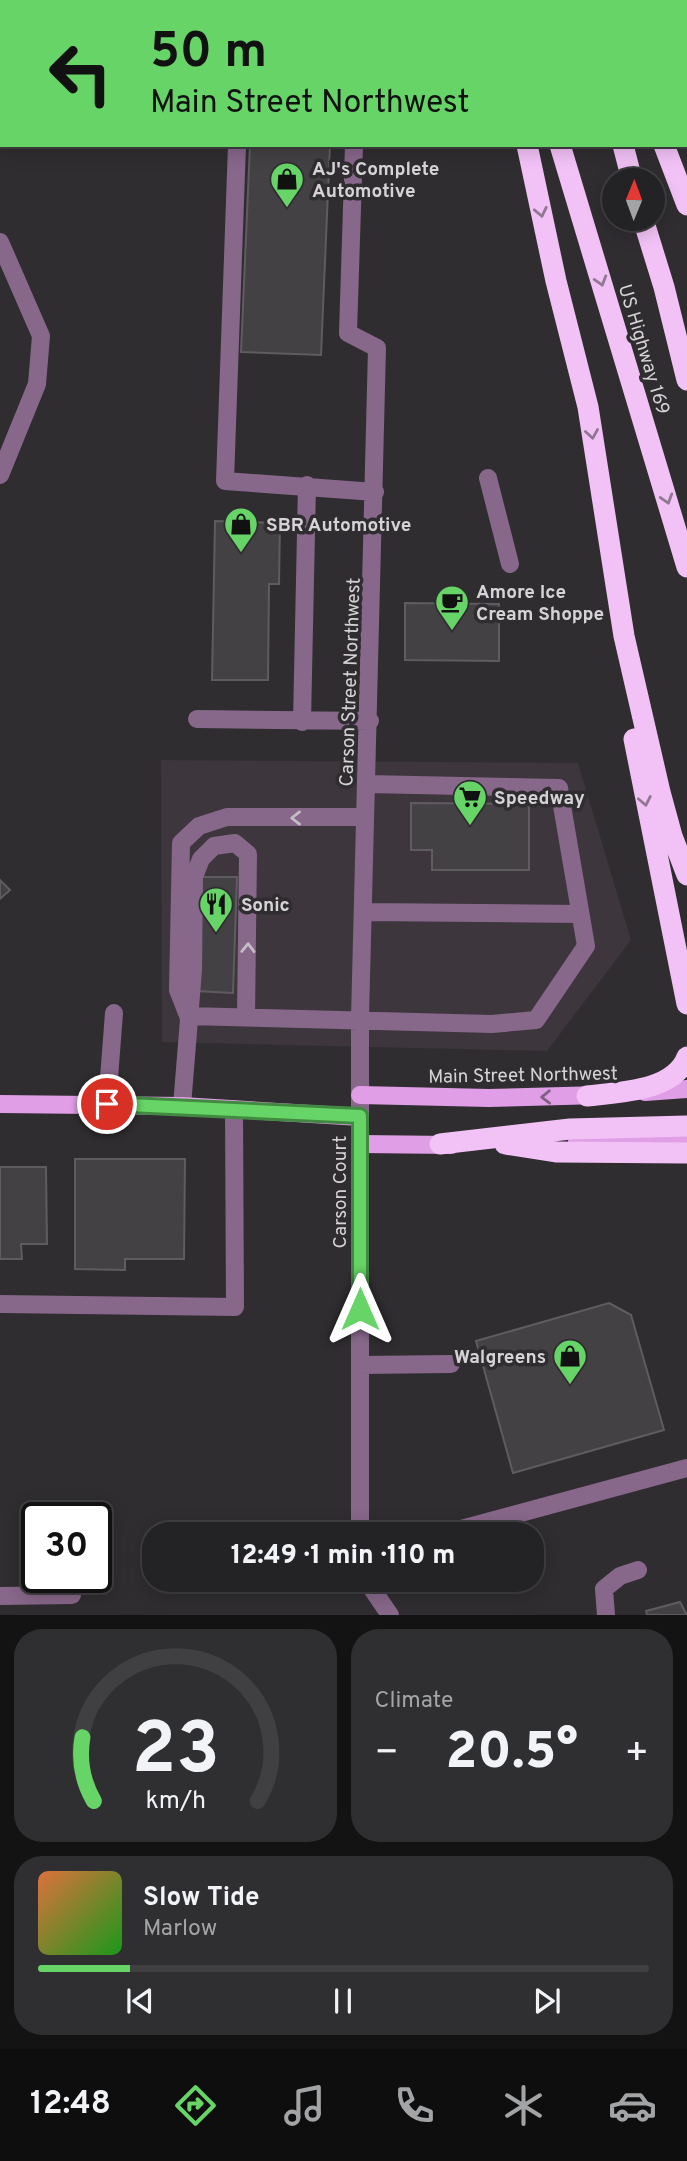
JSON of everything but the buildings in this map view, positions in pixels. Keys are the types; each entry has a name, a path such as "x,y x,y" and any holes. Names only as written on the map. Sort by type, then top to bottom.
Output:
{"highway":[{"path":"527,147 556,281 588,407 624,636 666,814 687,875"},
{"name":"US Highway 169","path":"561,147 687,567"},
{"path":"623,147 629,168"},
{"path":"665,147 687,205"},
{"name":"US Highway 169","path":"647,231 687,380"},
{"path":"624,636 625,682 640,772 687,1004"},
{"path":"587,1096 646,1088 668,1079 684,1066 687,1057"},
{"path":"440,1144 569,1129 687,1126"},
{"path":"505,1144 556,1152 687,1153"}],"main road":[{"name":"Main Street Northwest","path":"360,1094 587,1096 687,1089"},
{"path":"0,1104 183,1106 360,1116"},
{"path":"360,1143 505,1144 687,1140"}],"street":[{"path":"237,147 225,481 375,492"},
{"name":"Carson Street Northwest","path":"354,147 348,333 377,348 370,721 360,1018"},
{"path":"0,242 41,336 37,384 0,475"},
{"path":"488,478 510,564"},
{"path":"302,722 307,485"},
{"path":"197,719 370,721"},
{"path":"188,1016 360,1018 492,1024 536,1020 586,946 559,788 367,784"},
{"path":"188,1016 178,990 181,843 199,826 227,817 365,817"},
{"path":"183,1106 193,970 194,877 201,859 214,846 234,843 248,854 250,870 246,1016"},
{"path":"364,912 579,914"},
{"path":"107,1104 114,1013"},
{"name":"Carson Court","path":"360,1018 360,1522"},
{"path":"0,1304 235,1307 234,1109"},
{"path":"360,1365 451,1364"},
{"path":"487,1522 687,1468"},
{"path":"606,1615 604,1589 620,1576 638,1570"},
{"path":"374,1592 390,1615"},
{"path":"0,1595 72,1595"}],"shaded area":[{"path":"161,760 578,763 631,940 547,1051 162,1042"}],"place":[{"name":"AJ's Complete Automotive","path":"287,209"},
{"name":"SBR Automotive","path":"241,554"},
{"name":"Amore Ice Cream Shoppe","path":"452,632"},
{"name":"Speedway","path":"470,827"},
{"name":"Sonic","path":"216,934"},
{"name":"Walgreens","path":"570,1386"}],"route":[{"path":"107,1104 360,1116 360,1309"}]}
